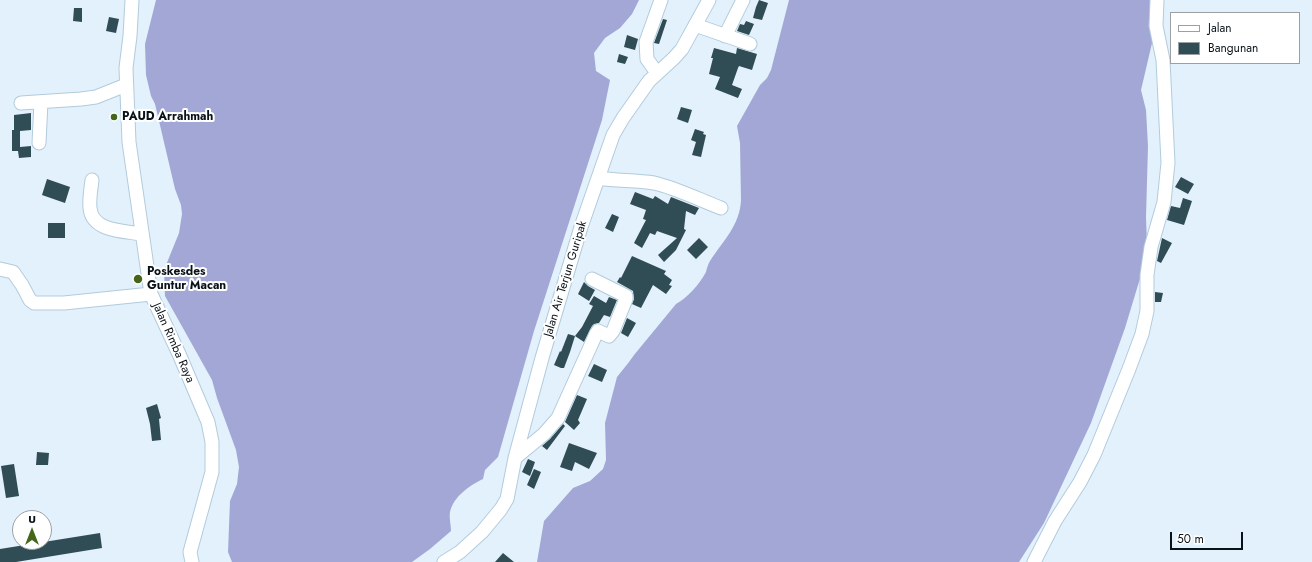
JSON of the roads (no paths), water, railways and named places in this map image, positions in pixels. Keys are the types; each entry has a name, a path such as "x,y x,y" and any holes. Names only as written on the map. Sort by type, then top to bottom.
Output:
{"street":[{"name":"Jalan Rimba Raya","path":"132,0 126,68 129,142 151,294 208,422 212,442 212,472 190,552 192,562"},
{"path":"657,73 647,59 646,42 662,0"},
{"name":"Jalan Air Terjun Guripak","path":"444,562 470,544 501,509 507,499 515,458 542,358 598,178 613,135 622,118 646,84 682,49 709,0"},
{"path":"725,36 743,0"},
{"path":"1034,562 1055,521 1080,482 1094,455 1142,334 1147,310 1148,275 1151,247 1164,202 1168,164 1163,60 1156,26 1157,0"},
{"path":"695,25 750,44"},
{"path":"21,103 96,97 126,85"},
{"path":"39,143 41,102"},
{"path":"598,178 609,180 640,181 657,184 722,208"},
{"path":"92,180 90,208 91,215 96,221 105,227 142,234"},
{"path":"0,269 13,272 30,300 34,303 64,303 151,294"},
{"path":"515,458 544,434 558,418 598,332 609,336 613,332 626,296 592,279"}],"place":[{"name":"PAUD Arrahmah","path":"114,117"},
{"name":"Poskesdes Guntur Macan","path":"138,279"}]}
